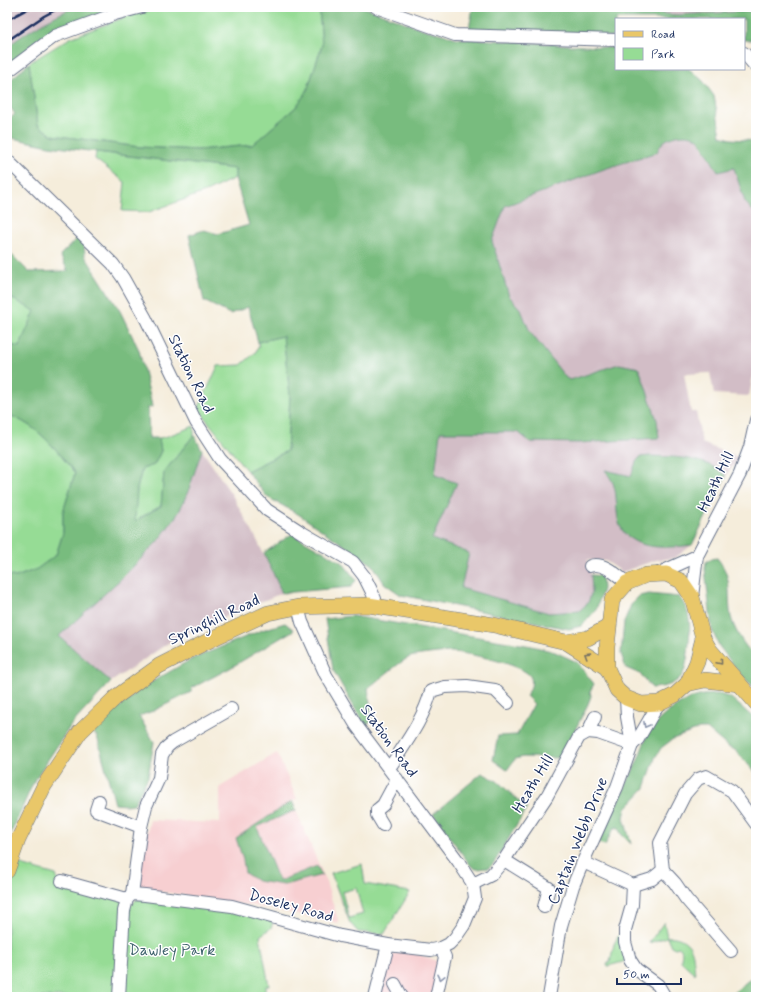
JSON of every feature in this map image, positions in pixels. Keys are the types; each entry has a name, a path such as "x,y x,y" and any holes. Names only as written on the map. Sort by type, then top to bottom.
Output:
{"main road":[{"path":"703,638 697,662 687,684 675,696 659,703 641,704 626,698 617,690 607,668 608,627 612,600 627,583 646,575 666,574 681,581 692,598 703,638 710,650 756,703"},
{"name":"Springhill Road","path":"8,867 18,840 44,786 80,732 116,697 159,666 268,613 298,607 369,606 494,625 566,642 607,668"},
{"name":"Springhill Road","path":"566,642 588,638 608,627"},
{"path":"687,684 705,680 739,684"}],"street":[{"path":"7,72 55,36 115,14 142,7"},
{"path":"376,7 455,35 615,40"},
{"path":"745,54 756,67"},
{"name":"Station Road","path":"7,160 111,261 117,269 146,319 196,422 225,464 266,510 353,562 366,581 369,606"},
{"name":"Heath Hill","path":"692,598 697,556 753,448 756,420"},
{"path":"657,574 697,556"},
{"path":"590,566 594,564 607,568 627,583"},
{"name":"Station Road","path":"298,607 302,622 326,675 356,725 458,861 473,884"},
{"path":"388,767 392,764 428,704 431,691 445,687 460,686 495,690 508,703"},
{"name":"Captain Webb Drive","path":"626,698 627,717 632,745"},
{"name":"Captain Webb Drive","path":"549,997 561,926 573,886 617,787 632,745 638,739 659,703"},
{"path":"119,997 124,911 129,897 146,806 159,778 162,755 167,747 173,742 227,716"},
{"path":"595,717 593,732 632,745"},
{"name":"Heath Hill","path":"473,884 491,875 504,860 547,796 579,737 593,732"},
{"path":"731,951 663,870 660,843 685,794 698,779 706,776 732,791 756,824"},
{"path":"383,825 377,815 376,810 383,805 397,779"},
{"path":"99,801 96,810 141,827"},
{"path":"504,860 549,888 544,907"},
{"path":"583,862 633,884 652,879 663,870"},
{"name":"Doseley Road","path":"62,881 129,897 153,896 232,906 340,936 443,953"},
{"path":"436,997 443,953 456,938 464,925 475,898 473,884"},
{"path":"633,884 632,905 625,930 625,942 630,960 636,969 658,985 665,997"},
{"path":"375,997 388,945"},
{"path":"395,984 402,997"}],"shaded area":[{"path":"7,7 115,7 46,36 7,67"},
{"path":"473,7 756,7 756,40 745,40 745,18 615,18 469,29"},
{"path":"684,135 698,139 718,172 734,167 745,202 756,214 756,292 754,300 756,303 756,360 749,396 714,394 710,373 684,374 691,412 696,412 702,443 739,458 726,476 718,468 697,460 673,457 640,457 636,462 631,476 605,471 614,484 620,525 649,547 669,548 692,545 675,558 656,560 622,572 606,561 587,560 591,575 592,591 588,603 579,611 549,613 461,588 432,539 457,483 435,475 440,432 518,432 531,442 579,443 658,438 595,371 570,380 566,378 530,332 521,310 509,296 492,241 505,206 604,169 657,152 660,145 665,140"},
{"path":"202,450 232,495 257,540 282,593 177,637 111,682 59,636 125,575 198,459"},
{"path":"277,753 297,799 292,801 325,879 339,923 255,906 144,889 136,881 150,820 220,823 220,787"},
{"path":"406,950 437,961 433,997 378,997 390,956"}],"green space":[{"path":"75,7 115,7 46,36 7,67 7,47 40,25"},
{"path":"161,7 319,7 322,45 307,91 296,107 252,145 198,150 139,147 52,135 38,125 29,63 70,38 139,12"},
{"path":"319,7 363,7 423,29 457,38 615,48 615,70 690,70 703,81 714,96 721,136 731,139 756,141 756,214 745,202 734,168 718,172 699,140 696,137 682,135 666,140 661,144 657,152 604,169 505,206 492,241 509,296 521,310 530,332 566,378 570,380 619,364 639,368 657,420 659,438 579,443 530,442 518,432 440,432 435,475 457,483 432,539 469,553 461,588 549,613 579,611 588,603 592,591 591,575 602,576 603,589 596,610 581,626 569,629 401,595 384,583 373,565 298,514 267,497 247,471 287,451 290,395 283,336 258,342 248,307 230,314 204,301 189,235 204,230 218,234 249,225 235,178 235,169 49,146 7,137 7,121 15,114 7,103 7,83 29,63 38,125 52,135 139,147 198,150 252,145 296,107 307,91 322,45"},
{"path":"473,7 581,7 678,15 756,11 756,40 745,40 745,18 615,18 615,37 469,29"},
{"path":"96,152 235,169 235,178 208,191 149,212 122,211 125,182 95,159"},
{"path":"80,236 84,242 85,256 120,311 139,350 152,407 148,408 149,438 159,438 161,451 154,465 142,469 137,489 135,521 161,506 164,472 194,435 202,450 189,489 179,512 158,541 125,575 59,636 111,682 71,725 34,781 7,842 7,575 16,577 37,569 56,555 63,533 63,512 75,473 53,446 38,432 19,419 7,414 7,344 19,347 35,311 7,296 7,250 29,272 68,271 60,255"},
{"path":"7,296 36,311 19,347 7,344"},
{"path":"283,336 290,395 287,451 247,471 198,409 218,366 241,365 255,353 259,346 258,342"},
{"path":"7,414 19,419 38,432 53,446 75,473 63,512 63,533 56,555 37,569 16,577 7,575"},
{"path":"194,426 194,435 164,472 161,506 134,522 137,489 142,469 154,465 161,451 159,438"},
{"path":"650,456 691,459 709,465 726,476 692,545 662,547 642,544 633,540 620,526 618,521 615,488 605,470 631,476 636,462 640,457"},
{"path":"292,534 342,562 356,580 351,587 282,593 264,553"},
{"path":"717,558 727,577 730,611 733,623 743,642 756,657 756,689 742,676 719,646 712,630 705,569 706,562"},
{"path":"649,594 679,597 687,610 690,624 688,650 685,667 681,677 671,684 652,688 640,674 626,668 621,654 624,622 631,605 639,596"},
{"path":"352,616 532,646 555,652 577,662 594,684 590,691 591,696 588,704 561,758 523,757 515,759 507,770 493,760 498,736 517,735 534,704 526,696 529,692 532,681 530,676 517,667 470,654 452,652 419,655 410,657 401,662 368,688 372,720 365,726 333,670 325,619"},
{"path":"285,623 294,630 230,668 192,688 191,692 153,711 139,716 154,742 148,777 134,804 115,804 97,736 91,731 143,687 190,660 262,630"},
{"path":"719,694 731,698 756,720 756,773 735,750 728,747 707,729 699,729 673,739 661,748 655,758 645,788 626,808 624,818 631,844 621,834 618,827 614,828 605,845 598,843 637,762 650,728 668,712 688,699 703,695"},
{"path":"482,773 497,781 527,808 494,863 489,868 476,869 471,866 433,814"},
{"path":"292,801 296,810 257,827 279,881 317,866 322,875 284,885 257,881 245,873 243,860 236,838"},
{"path":"14,863 56,875 59,884 124,900 117,997 7,997 7,916"},
{"path":"362,864 365,884 410,892 384,934 358,932 350,923 331,873","holes":["356,888 363,914 349,918 342,892"]},
{"name":"Dawley Park","path":"137,899 237,911 273,922 271,928 260,936 269,986 265,986 265,997 123,997 127,909"},
{"path":"664,922 667,937 649,943"},
{"path":"620,933 630,960 608,966 607,964 610,962 614,944"},
{"path":"667,937 680,938 690,946 693,955 695,974 681,961 681,949 679,947 675,948 671,946"},
{"path":"756,974 756,997 736,997 732,994"}],"railway":[{"path":"7,20 31,7"},
{"path":"7,41 44,16 61,7"}]}
